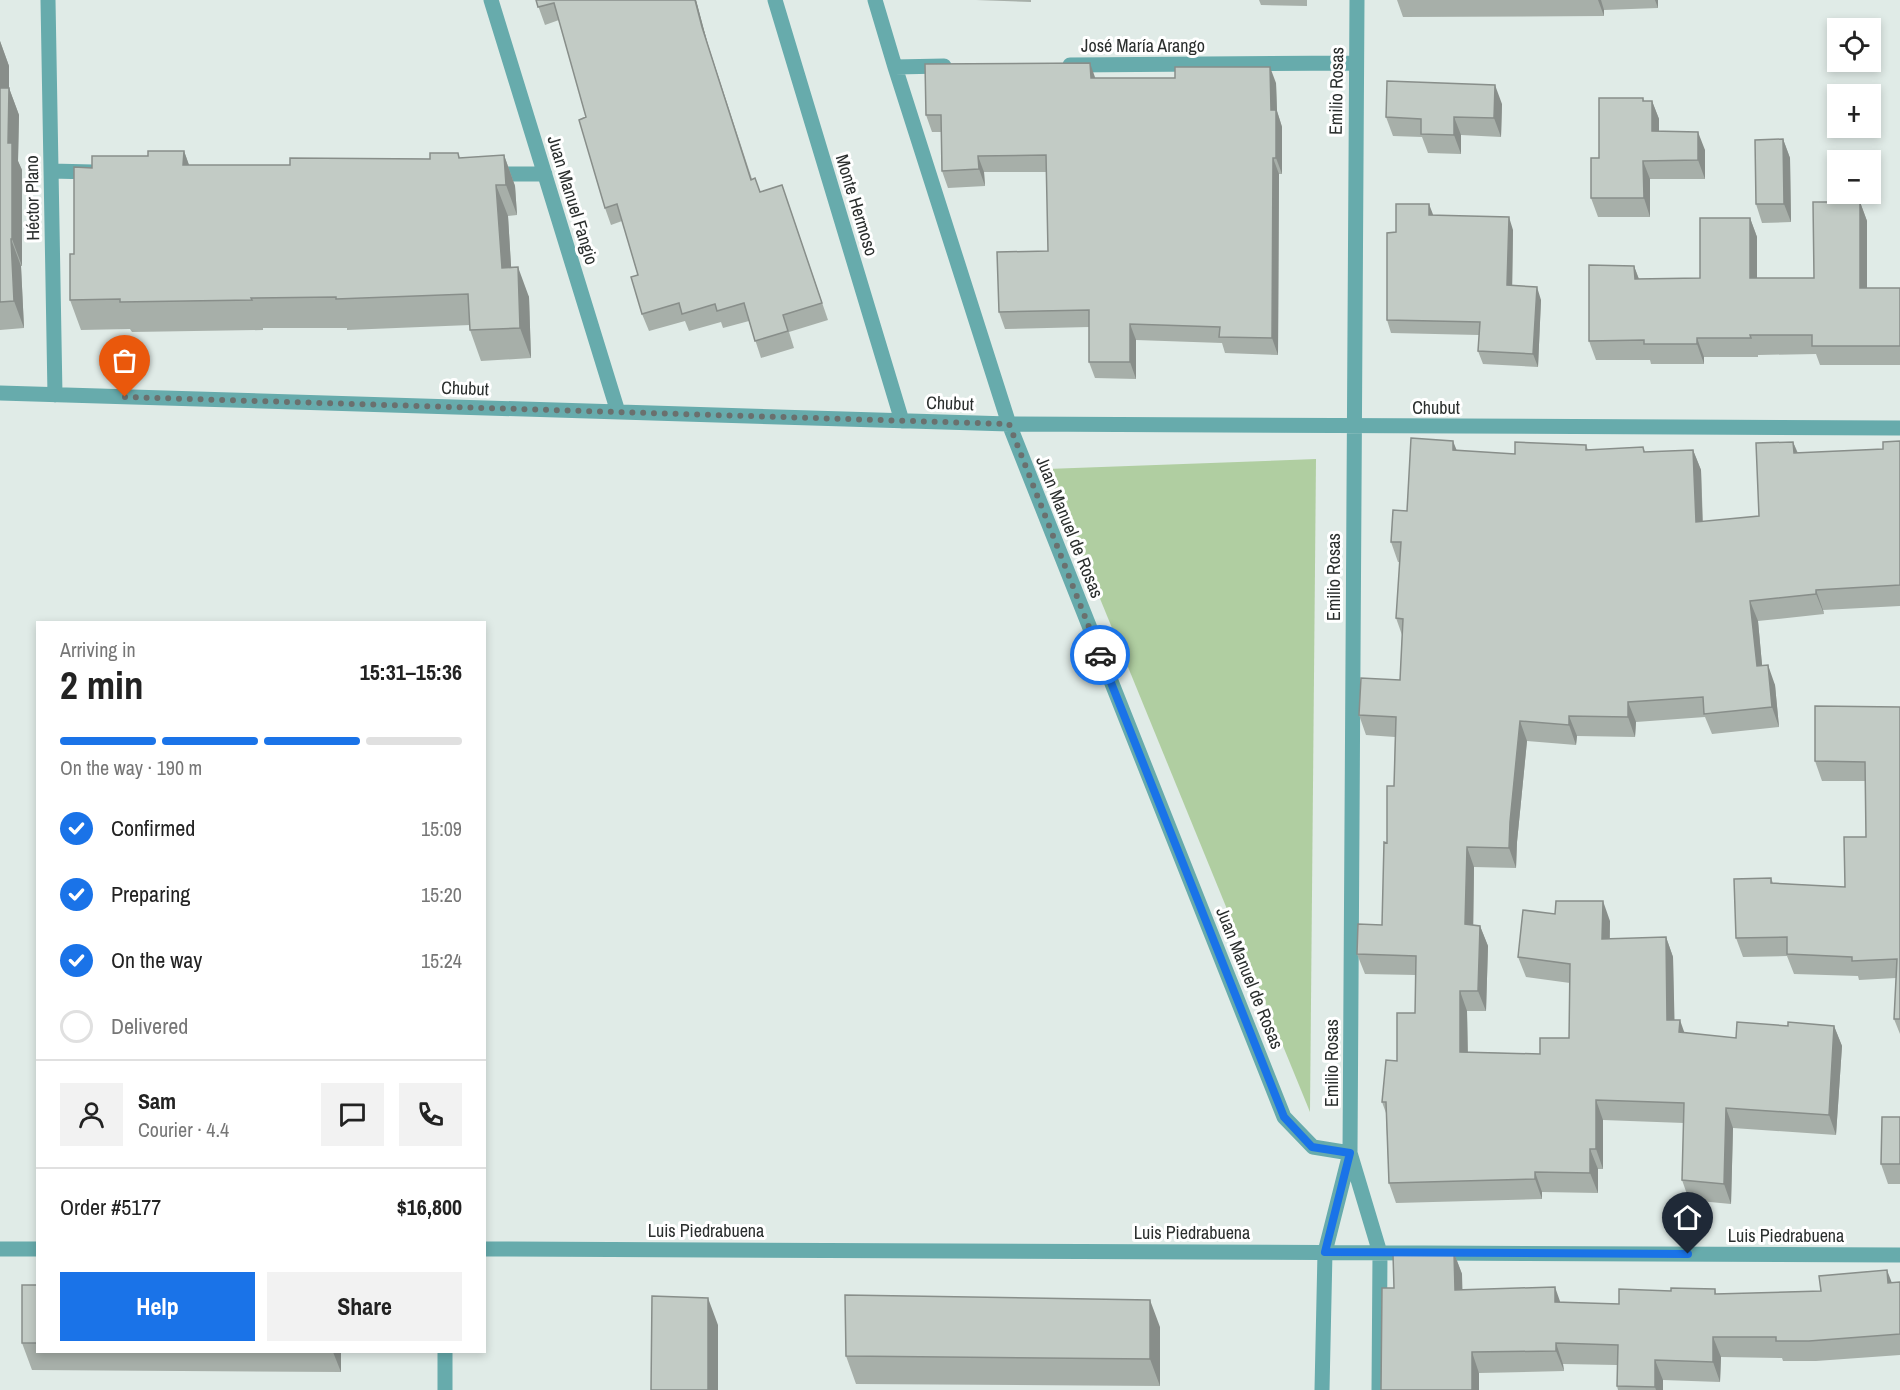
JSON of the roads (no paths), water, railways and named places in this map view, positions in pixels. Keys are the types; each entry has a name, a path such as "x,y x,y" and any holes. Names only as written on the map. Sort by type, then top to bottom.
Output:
{"street":[{"name":"Héctor Plano","path":"48,0 55,395"},
{"name":"Juan Manuel Fangio","path":"491,0 618,412"},
{"name":"Monte Hermoso","path":"775,0 902,421"},
{"name":"Juan Manuel de Rosas","path":"875,0 1009,424 1284,1117 1312,1147 1350,1153"},
{"name":"Emilio Rosas","path":"1323,1390 1325,1252 1350,1153 1357,0"},
{"name":"José María Arango","path":"1060,65 1355,63"},
{"path":"895,67 954,66"},
{"path":"51,171 110,172"},
{"path":"474,174 545,174"},
{"name":"Chubut","path":"0,393 1009,424 1900,428"},
{"name":"Emilio Rosas","path":"1350,1153 1380,1253 1379,1390"},
{"path":"0,1249 36,1249"},
{"name":"Luis Piedrabuena","path":"486,1249 1900,1255"},
{"path":"445,1353 445,1390"}]}
